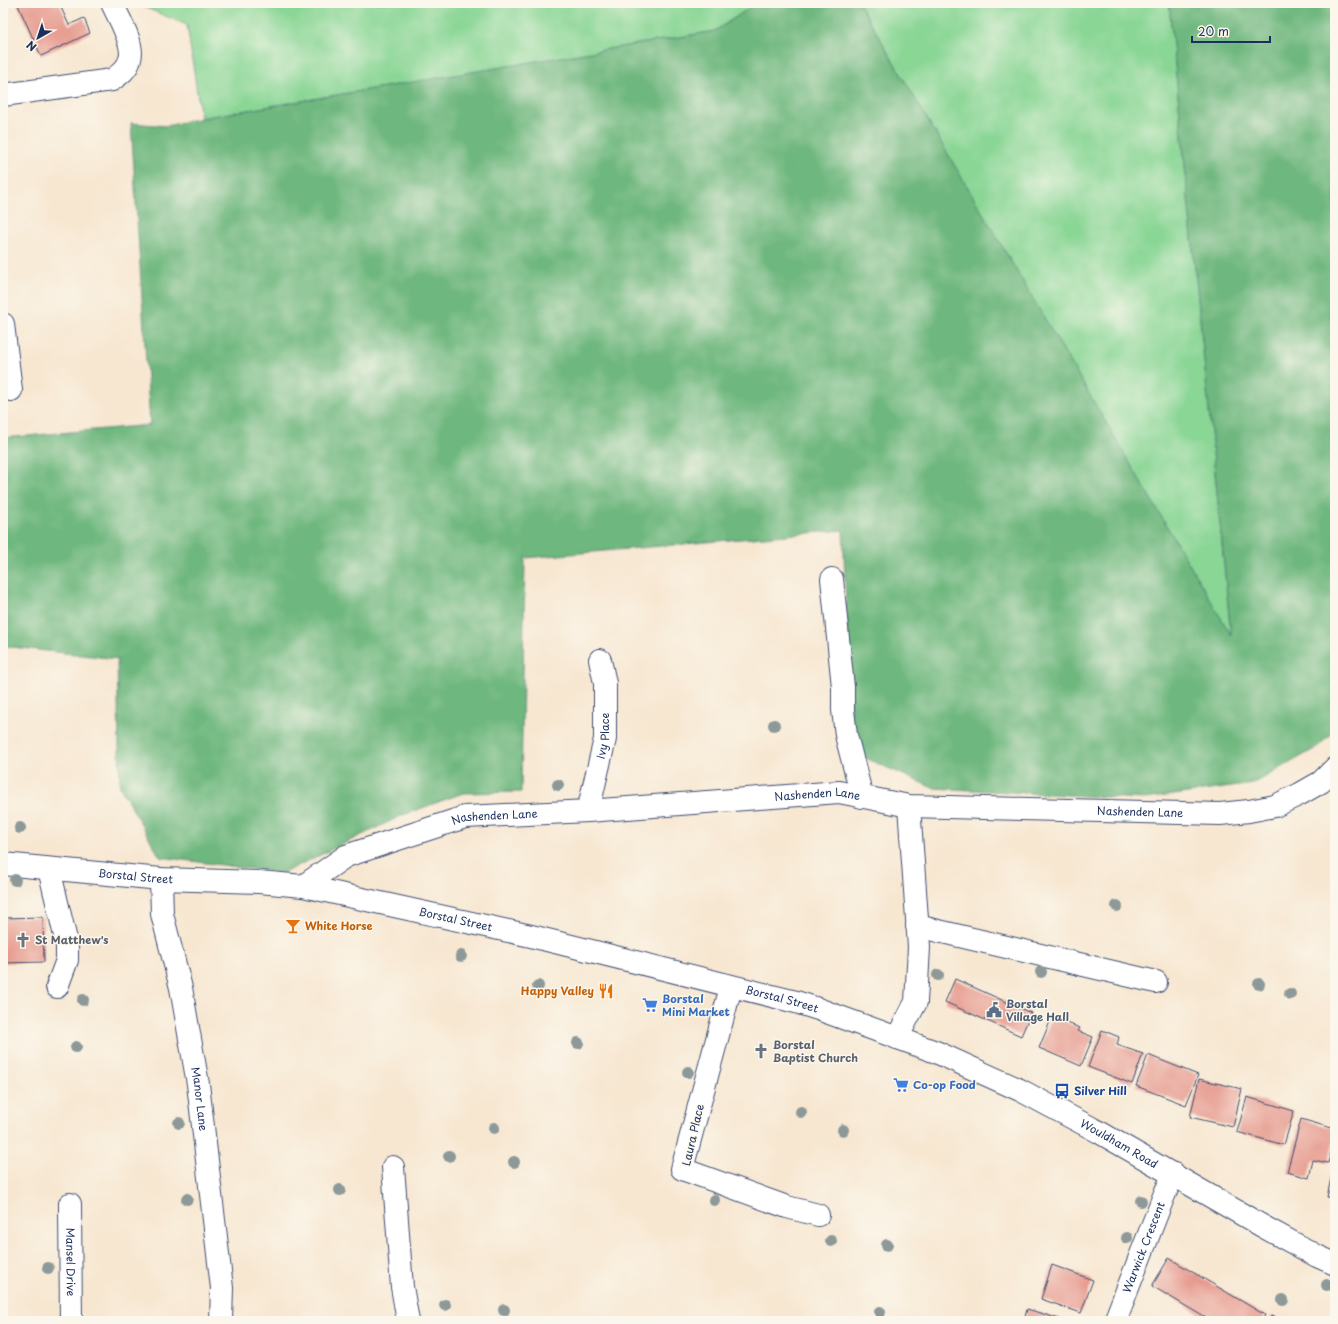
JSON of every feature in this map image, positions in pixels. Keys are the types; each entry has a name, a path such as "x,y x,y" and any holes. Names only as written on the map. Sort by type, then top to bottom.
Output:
{"street":[{"path":"3,95 112,80 121,74 130,59 131,49 128,38 112,3"},
{"path":"3,324 11,390"},
{"path":"832,579 843,687 843,710 846,735 862,797"},
{"name":"Ivy Place","path":"588,811 605,738 605,683 600,660"},
{"name":"Nashenden Lane","path":"303,886 346,856 465,817 588,811 839,792 909,806 1220,814 1275,806 1321,782 1335,768"},
{"path":"897,1038 916,1002 919,947 909,806"},
{"name":"Borstal Street","path":"3,864 161,879 259,882 303,886 531,936 796,1002 897,1038"},
{"path":"48,869 67,944 67,960 56,987"},
{"name":"Manor Lane","path":"161,879 162,914 181,988 198,1084 222,1288 222,1321"},
{"path":"917,926 1156,982"},
{"name":"Laura Place","path":"731,987 682,1169 787,1207 818,1215"},
{"name":"Wouldham Road","path":"897,1038 936,1052 1020,1090 1174,1174 1264,1227 1317,1256 1335,1264"},
{"path":"393,1167 402,1287 408,1321"},
{"name":"Warwick Crescent","path":"1115,1321 1165,1193 1174,1174"},
{"name":"Mansel Drive","path":"70,1204 71,1321"}],"green space":[{"path":"134,3 757,3 715,31 201,118 187,25"},
{"path":"757,3 859,3 1231,635 1169,3 1335,3 1335,731 1316,748 1253,784 1144,799 933,788 852,752 843,530 525,558 521,792 463,793 403,815 283,873 160,857 120,787 117,659 3,646 3,438 150,425 131,123 167,126 201,118 715,31"},
{"path":"859,3 1169,3 1231,636"}],"building":[{"path":"17,3 59,3 69,25 84,18 90,33 41,56"},
{"name":"St Matthew's","path":"43,917 44,962 3,963 3,918"},
{"name":"Borstal Village Hall","path":"955,979 1031,1013 1021,1036 945,1002"},
{"path":"1052,1017 1080,1028 1078,1031 1093,1037 1081,1066 1039,1048"},
{"path":"1102,1030 1119,1037 1117,1045 1143,1054 1132,1084 1088,1067"},
{"path":"1148,1055 1198,1075 1186,1105 1136,1086"},
{"path":"1199,1079 1242,1089 1233,1127 1190,1117"},
{"path":"1247,1097 1294,1111 1284,1145 1237,1132"},
{"path":"1301,1119 1335,1129 1335,1137 1328,1163 1313,1160 1309,1178 1287,1172"},
{"path":"1335,1164 1335,1198 1327,1197"},
{"path":"1169,1258 1265,1315 1262,1321 1211,1321 1152,1286"},
{"path":"1052,1265 1093,1280 1081,1313 1041,1299"},
{"path":"1027,1309 1066,1321 1024,1321"},
{"path":"1271,1316 1285,1321 1270,1321"}],"place":[{"name":"White Horse","path":"293,926"},
{"name":"St Matthew's","path":"23,940"},
{"name":"Happy Valley","path":"606,991"},
{"name":"Borstal Mini Market","path":"650,1005"},
{"name":"Borstal Village Hall","path":"994,1010"},
{"name":"Borstal Baptist Church","path":"761,1051"},
{"name":"Co-op Food","path":"901,1085"},
{"name":"Silver Hill","path":"1062,1091"}]}
